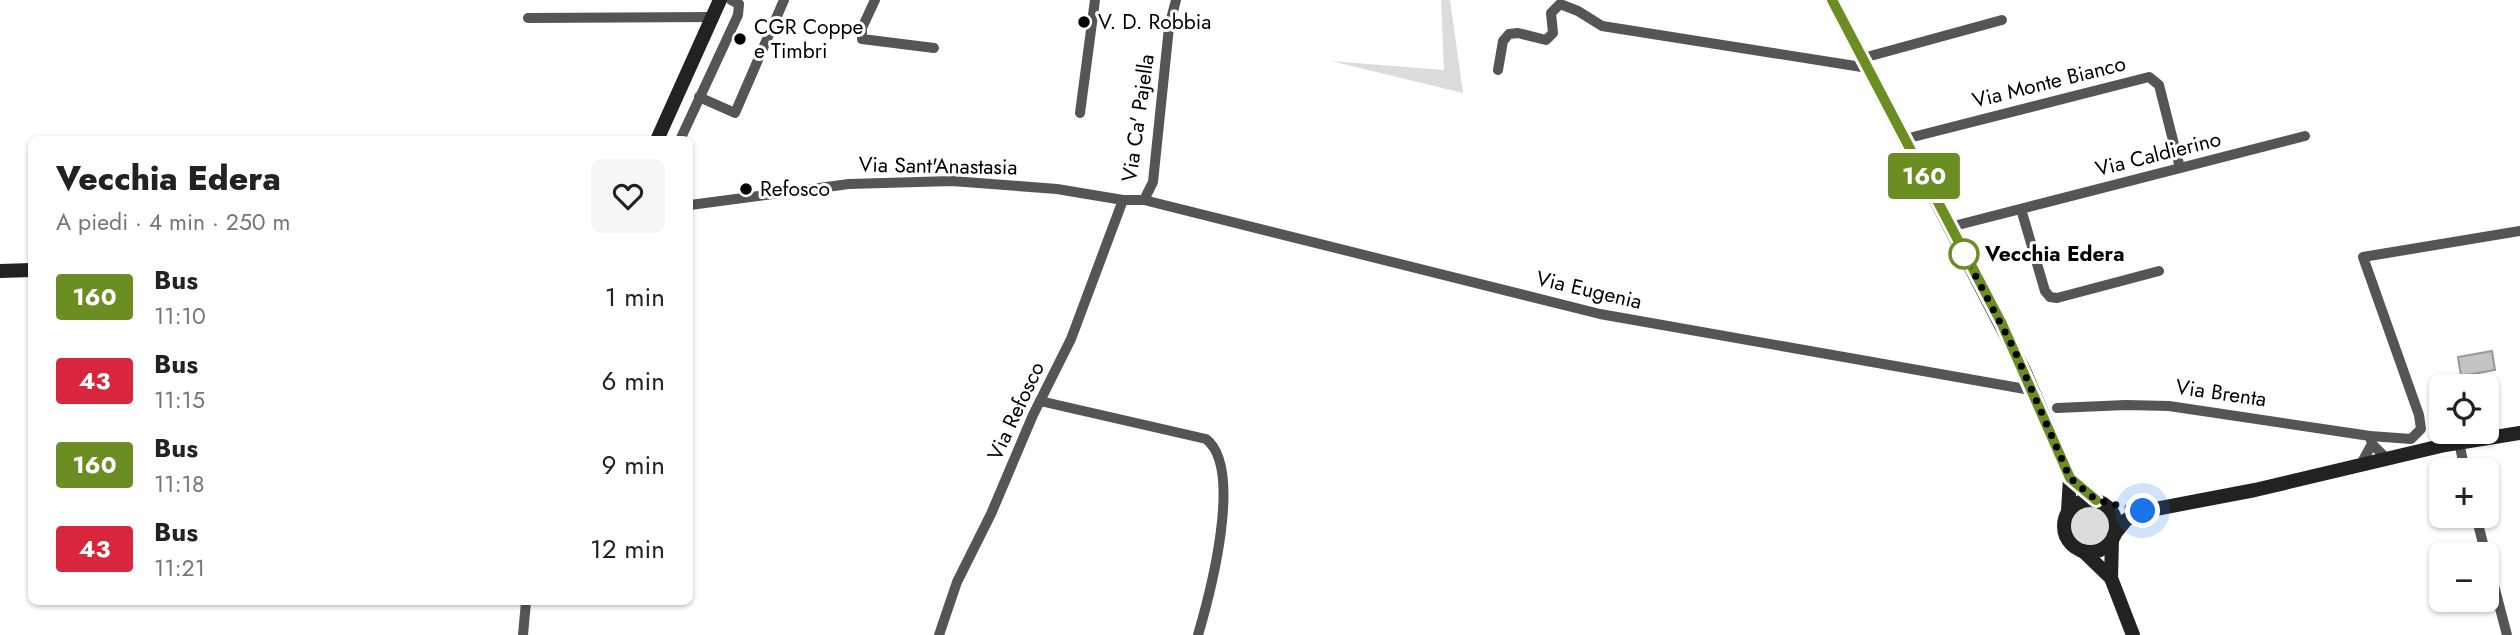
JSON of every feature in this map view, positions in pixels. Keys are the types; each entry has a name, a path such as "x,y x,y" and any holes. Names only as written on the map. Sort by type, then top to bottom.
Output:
{"main road":[{"path":"659,136 719,0"},
{"path":"1832,0 2002,324 2032,388 2070,478 2068,511 2064,519 2065,535 2069,542 2083,551 2111,578"},
{"path":"0,271 28,270"},
{"path":"2499,436 2520,433"},
{"path":"2083,551 2099,550 2126,520 2140,512 2255,490 2450,444"},
{"path":"2070,478 2113,513 2116,520 2111,578 2133,635"},
{"path":"2068,511 2080,501 2099,501 2140,512"}],"street":[{"path":"682,136 738,15 739,5 732,0"},
{"path":"699,97 735,113 784,0"},
{"path":"875,0 862,28 862,39 869,42 934,48"},
{"path":"1080,113 1095,0"},
{"name":"Via Ca' Pajella","path":"1144,200 1153,182 1169,27 1176,0"},
{"path":"1498,70 1503,41 1509,34 1518,33 1546,40 1553,33 1551,13 1560,4 1578,11 1602,26 1865,63 2003,19"},
{"path":"528,18 712,17"},
{"name":"Via Monte Bianco","path":"1905,139 2149,77 2159,85 2180,168"},
{"name":"Via Caldierino","path":"1950,227 2305,136"},
{"name":"Via Sant'Anastasia","path":"693,205 849,184 952,181 1057,189 1124,200 1144,200"},
{"name":"Via Refosco","path":"939,635 957,582 1071,339 1124,200"},
{"name":"Via Eugenia","path":"1144,200 1600,314 2025,389 2032,388"},
{"path":"2021,209 2045,291 2050,297 2057,298 2159,271"},
{"path":"2371,440 2411,439 2421,429 2396,345 2363,257 2520,231"},
{"path":"1040,401 1206,439 1218,450 1223,472 1222,508 1214,579 1198,635"},
{"name":"Via Brenta","path":"2057,408 2169,406 2371,440"},
{"path":"2371,440 2386,458"},
{"path":"2361,464 2371,440"},
{"path":"523,635 526,605"},
{"path":"2499,605 2507,635"}],"shaded area":[{"path":"1441,0 1450,0 1463,93 1331,61 1444,70"},
{"path":"2090,505 2098,506 2104,511 2109,517 2109,533 2104,539 2098,544 2090,545 2082,544 2076,539 2071,533 2070,525 2071,517 2076,511 2082,506"}],"building":[{"path":"2492,351 2495,370 2461,374 2458,357"}],"bus line":[{"name":"160","path":"1832,0 2002,324 2070,478 2096,500"}],"place":[{"name":"V. D. Robbia","path":"1084,22"},
{"name":"CGR Coppe e Timbri","path":"740,39"},
{"name":"Refosco","path":"746,189"},
{"name":"Vecchia Edera","path":"1964,254"}],"route":[{"path":"1964,254 1963,252 2013,347 2070,478 2102,503 2143,511"}]}
